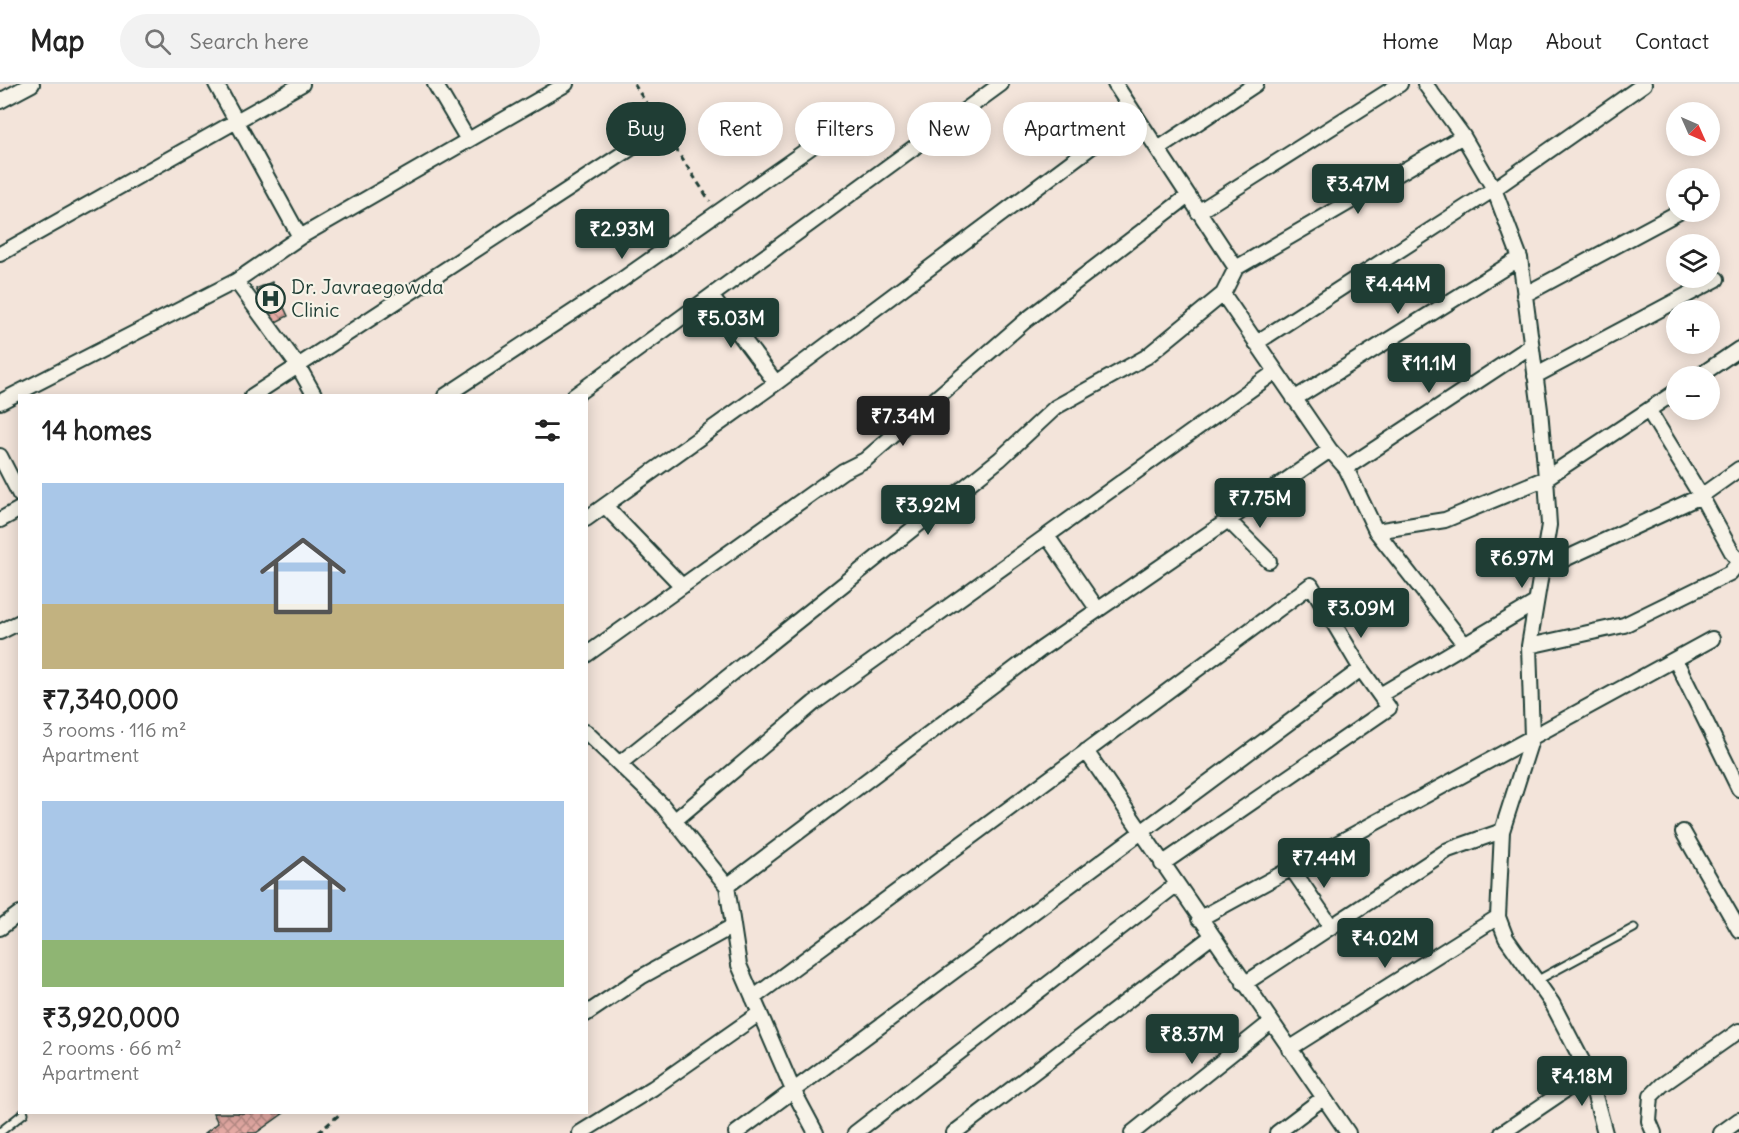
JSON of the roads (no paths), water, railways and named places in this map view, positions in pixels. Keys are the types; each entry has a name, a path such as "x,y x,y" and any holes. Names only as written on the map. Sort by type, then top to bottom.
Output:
{"street":[{"path":"0,101 32,84"},
{"path":"216,84 300,237"},
{"path":"0,254 302,84"},
{"path":"435,84 468,140"},
{"path":"0,402 236,281 300,237 566,84"},
{"path":"577,394 1001,84"},
{"path":"1115,84 1127,102"},
{"path":"1158,149 1256,84"},
{"path":"1198,212 1400,84"},
{"path":"1425,84 1463,136 1494,189 1520,258 1546,478 1549,525 1529,645 1532,737 1502,831 1498,917 1506,938 1552,1003 1589,1074 1605,1133"},
{"path":"1256,343 1494,189 1637,86"},
{"path":"1147,132 1236,268"},
{"path":"619,764 1000,459 1056,407 1146,357 1223,294 1236,268 1463,136"},
{"path":"255,394 619,156"},
{"path":"449,394 798,156"},
{"path":"588,518 776,383 1079,156"},
{"path":"588,654 843,471 865,460 1024,321 1188,196"},
{"path":"1524,295 1666,219"},
{"path":"1294,399 1520,258"},
{"path":"236,281 298,366 314,394"},
{"path":"1535,376 1700,288"},
{"path":"1223,294 1330,450 1346,468 1376,531 1465,645"},
{"path":"711,296 776,383"},
{"path":"1346,468 1531,346"},
{"path":"1714,366 1739,349"},
{"path":"674,821 814,703 1275,372"},
{"path":"1376,531 1445,520 1546,478 1666,399"},
{"path":"1529,645 1624,625 1730,573 1739,560 1733,555 1701,496 1649,411"},
{"path":"727,886 1041,649 1330,450"},
{"path":"0,456 18,491"},
{"path":"1541,570 1701,496 1739,469"},
{"path":"605,506 681,585"},
{"path":"0,520 18,510"},
{"path":"1228,520 1269,561"},
{"path":"1047,536 1098,610"},
{"path":"753,998 1311,585 1361,669 1389,708 1162,864"},
{"path":"1380,696 1535,603"},
{"path":"0,633 18,623"},
{"path":"1199,920 1712,639"},
{"path":"1675,659 1739,789"},
{"path":"736,1133 1361,669"},
{"path":"588,734 674,821 727,886 738,965 793,1090 816,1133"},
{"path":"1086,751 1199,920 1348,1133"},
{"path":"1244,984 1448,850 1502,831"},
{"path":"1683,832 1739,930"},
{"path":"1292,869 1331,926"},
{"path":"855,1133 1176,885"},
{"path":"0,928 18,914"},
{"path":"1289,1048 1498,917"},
{"path":"588,1013 641,977 733,926"},
{"path":"954,1133 1211,937"},
{"path":"580,1133 653,1088 760,1013"},
{"path":"1132,1133 1271,1022"},
{"path":"1654,1133 1649,1121 1651,1096 1662,1085 1739,1031"},
{"path":"1502,1133 1589,1074"},
{"path":"1277,1133 1323,1098"},
{"path":"1721,1133 1739,1120"}],"lane":[{"path":"1536,981 1634,928"},
{"path":"0,1132 23,1114"}],"place":[{"name":"Dr. Javraegowda Clinic","path":"270,298"}]}
